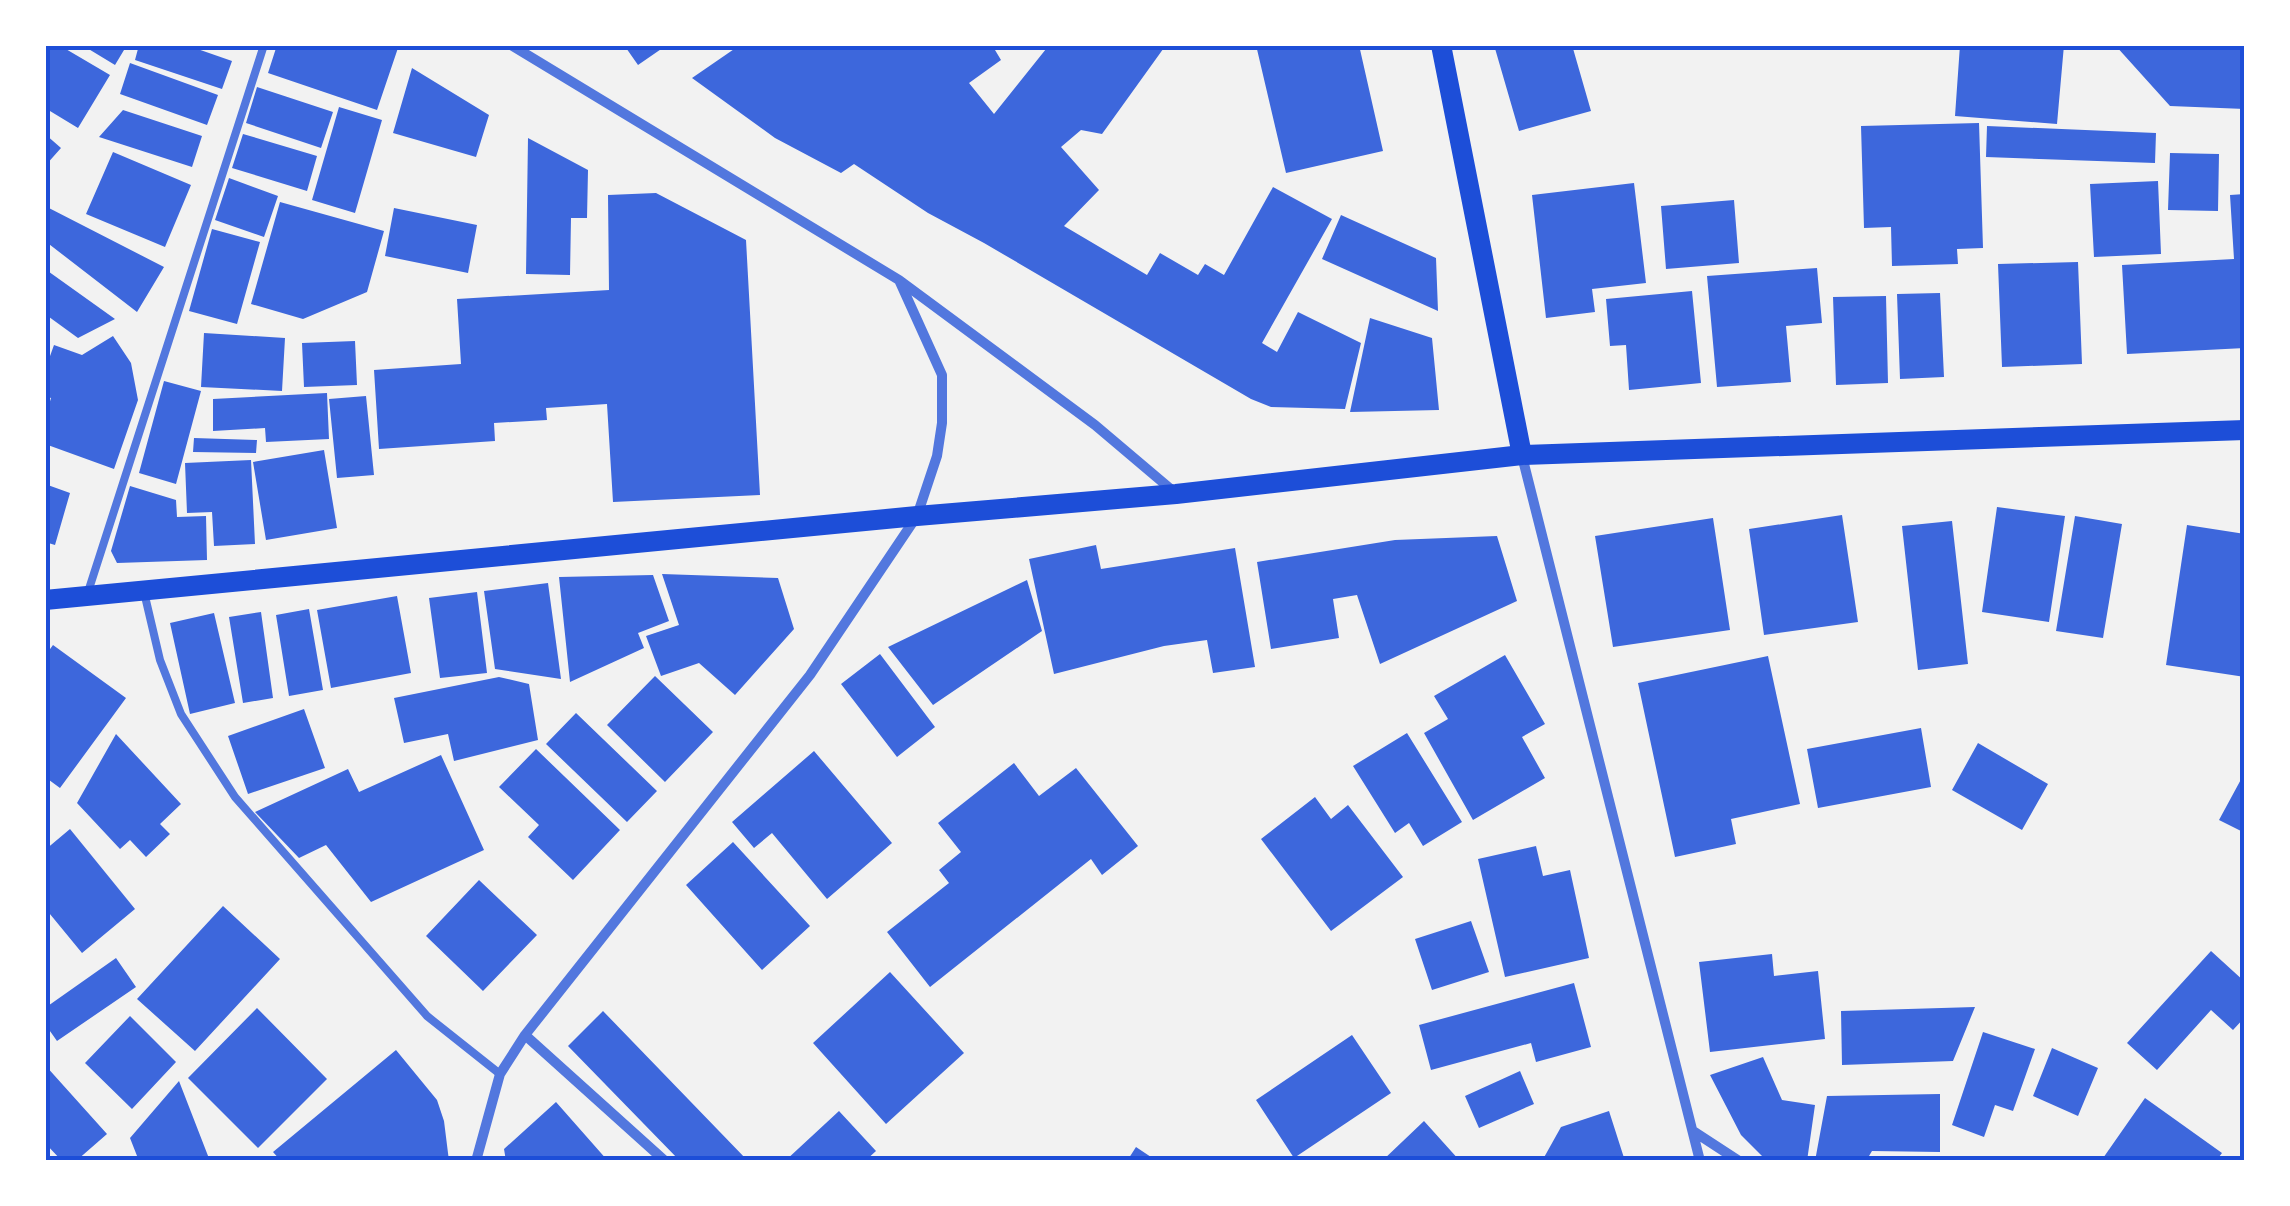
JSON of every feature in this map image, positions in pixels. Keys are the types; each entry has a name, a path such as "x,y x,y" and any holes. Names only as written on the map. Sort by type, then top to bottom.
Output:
{"main road":[{"path":"1440,45 1522,455"},
{"path":"45,600 1176,494 1522,455 2245,430"}],"street":[{"path":"512,45 899,280 1095,425 1176,494"},
{"path":"476,1161 500,1074 525,1035 810,674 917,516 937,456 942,375 899,280"},
{"path":"1522,455 1700,1161"},
{"path":"525,1035 665,1161"},
{"path":"1693,1131 1739,1161"}],"lane":[{"path":"87,596 264,45"},
{"path":"143,590 160,660 181,714 235,797 427,1016 500,1074"}],"building":[{"path":"53,45 110,75 78,128 45,108 45,57"},
{"path":"82,45 127,45 115,65"},
{"path":"139,45 186,45 232,61 222,89 135,60"},
{"path":"277,45 399,45 377,110 268,73"},
{"path":"624,45 667,45 638,65"},
{"path":"740,45 992,45 1001,60 969,83 994,114 1046,49 1042,45 1166,45 1102,134 1081,130 1061,147 1099,190 1064,226 1147,275 1160,253 1198,275 1205,264 1224,275 1273,187 1332,219 1262,343 1277,352 1298,312 1361,343 1345,409 1271,407 1251,399 928,213 854,164 841,173 775,138 692,78"},
{"path":"1256,45 1359,45 1383,151 1286,173"},
{"path":"1494,45 1572,45 1591,111 1519,131"},
{"path":"1960,45 2064,45 2057,124 1955,116"},
{"path":"2115,45 2245,45 2245,109 2170,106"},
{"path":"130,63 218,95 207,125 120,94"},
{"path":"412,68 489,115 476,157 393,133"},
{"path":"257,87 333,112 321,148 246,123"},
{"path":"339,107 382,120 355,213 312,200"},
{"path":"123,110 202,136 192,167 99,137"},
{"path":"1979,123 1983,248 1957,249 1958,264 1892,266 1891,227 1864,228 1861,126"},
{"path":"1987,126 2156,133 2155,163 1986,157"},
{"path":"45,134 61,148 45,166"},
{"path":"243,134 317,156 307,191 232,168"},
{"path":"528,138 588,170 587,218 571,218 570,275 526,274"},
{"path":"113,152 191,185 165,247 86,214"},
{"path":"2170,153 2219,154 2218,211 2168,210"},
{"path":"229,178 278,196 264,237 215,220"},
{"path":"2158,181 2161,254 2094,257 2090,184"},
{"path":"1634,183 1646,283 1592,289 1595,312 1546,318 1532,195"},
{"path":"656,193 746,240 760,495 613,502 607,404 546,408 547,420 494,423 495,441 379,449 374,370 461,364 457,299 609,290 608,195"},
{"path":"2245,194 2245,348 2127,354 2122,265 2234,259 2230,195"},
{"path":"1734,200 1739,263 1666,269 1661,206"},
{"path":"280,202 384,231 367,292 303,319 251,304"},
{"path":"45,206 164,267 137,312 45,241"},
{"path":"394,208 477,225 468,273 385,256"},
{"path":"1341,215 1436,258 1438,311 1322,259"},
{"path":"212,229 260,242 237,324 189,311"},
{"path":"2078,262 2082,364 2002,367 1998,264"},
{"path":"1817,268 1822,323 1786,326 1791,382 1717,387 1707,276"},
{"path":"45,269 115,319 78,338 45,314"},
{"path":"1692,291 1701,383 1629,390 1626,345 1610,346 1606,299"},
{"path":"1940,293 1944,377 1900,379 1897,294"},
{"path":"1886,296 1888,383 1836,385 1833,297"},
{"path":"1370,318 1432,338 1439,410 1350,412"},
{"path":"204,333 285,338 282,391 201,387"},
{"path":"113,336 131,363 138,400 114,469 45,444 45,418 51,398 45,396 45,370 54,345 82,355"},
{"path":"355,341 357,385 304,387 302,343"},
{"path":"164,381 201,391 176,484 139,473"},
{"path":"327,393 329,439 266,442 265,428 213,431 213,399"},
{"path":"366,396 374,475 337,478 329,399"},
{"path":"194,438 257,440 256,453 193,452"},
{"path":"324,450 337,528 266,540 253,462"},
{"path":"251,460 255,544 214,546 212,512 187,513 185,463"},
{"path":"45,484 70,493 55,545 45,542"},
{"path":"130,486 176,500 177,517 206,516 207,560 117,563 111,551"},
{"path":"1997,507 2065,516 2049,622 1982,612"},
{"path":"1842,515 1858,622 1764,635 1749,529"},
{"path":"2075,516 2122,524 2103,638 2056,631"},
{"path":"1713,518 1730,630 1613,647 1595,536"},
{"path":"1952,521 1968,664 1918,670 1902,526"},
{"path":"2187,525 2245,534 2245,677 2166,665"},
{"path":"1497,536 1517,601 1380,664 1357,595 1333,599 1339,638 1271,649 1257,562 1395,540"},
{"path":"1096,545 1101,569 1235,548 1255,667 1213,673 1207,640 1164,646 1054,674 1029,559"},
{"path":"662,574 778,578 794,629 735,695 699,663 661,676 646,636 679,625"},
{"path":"653,575 669,621 638,633 644,648 570,682 559,577"},
{"path":"1027,580 1042,631 933,705 888,647"},
{"path":"548,583 561,679 495,669 484,591"},
{"path":"477,592 487,673 440,678 429,598"},
{"path":"397,596 411,673 331,688 317,610"},
{"path":"309,609 323,690 289,696 276,615"},
{"path":"261,612 273,698 243,703 229,617"},
{"path":"214,613 235,703 190,714 170,623"},
{"path":"53,645 126,698 60,788 45,777 45,656"},
{"path":"880,654 935,727 897,757 841,684"},
{"path":"1505,655 1545,724 1522,737 1545,778 1473,820 1424,733 1448,719 1434,696"},
{"path":"1768,656 1800,804 1731,819 1736,844 1675,857 1638,683"},
{"path":"655,676 713,732 665,782 607,725"},
{"path":"499,677 529,684 538,740 454,761 448,734 404,743 394,698"},
{"path":"304,709 325,768 248,794 228,736"},
{"path":"576,713 657,791 627,822 546,744"},
{"path":"1921,728 1931,787 1818,808 1807,749"},
{"path":"1407,733 1462,822 1423,846 1409,823 1395,833 1353,766"},
{"path":"116,734 181,804 160,824 170,834 146,857 130,840 120,849 77,803"},
{"path":"1978,743 2048,784 2022,830 1952,790"},
{"path":"536,749 620,830 573,880 528,837 539,825 499,787"},
{"path":"814,751 892,843 827,899 772,833 754,848 732,822"},
{"path":"441,755 484,850 371,902 326,845 299,858 255,812 348,769 359,792"},
{"path":"1014,763 1039,796 1076,768 1138,846 1102,875 1091,859 930,987 887,932 949,883 939,870 961,852 938,823"},
{"path":"2245,772 2245,833 2219,820"},
{"path":"1315,797 1331,819 1348,805 1403,877 1331,931 1261,839"},
{"path":"70,829 135,909 82,953 45,908 45,850"},
{"path":"733,842 810,926 762,970 686,885"},
{"path":"1536,846 1543,876 1570,870 1589,958 1505,977 1478,859"},
{"path":"479,880 537,935 483,991 426,936"},
{"path":"223,906 280,959 195,1051 137,999"},
{"path":"1471,921 1489,972 1432,990 1415,939"},
{"path":"2211,951 2245,982 2245,1017 2233,1030 2211,1010 2157,1070 2127,1043"},
{"path":"1772,954 1774,976 1818,971 1825,1039 1710,1052 1699,962"},
{"path":"116,958 136,987 57,1041 45,1024 45,1008"},
{"path":"890,972 964,1053 886,1124 813,1043"},
{"path":"1574,983 1591,1047 1536,1062 1531,1043 1431,1070 1419,1025"},
{"path":"1975,1007 1953,1061 1842,1065 1841,1011"},
{"path":"257,1008 327,1079 258,1148 188,1078"},
{"path":"603,1011 748,1161 680,1161 568,1046"},
{"path":"130,1016 176,1062 132,1109 85,1063"},
{"path":"1983,1032 2035,1049 2013,1111 1995,1105 1984,1137 1952,1125"},
{"path":"1352,1035 1391,1093 1294,1158 1256,1100"},
{"path":"2052,1048 2098,1068 2078,1116 2033,1096"},
{"path":"396,1050 437,1100 449,1161 281,1161 273,1152"},
{"path":"1763,1057 1782,1100 1815,1105 1807,1161 1764,1158 1741,1135 1710,1075"},
{"path":"45,1065 107,1134 76,1161 62,1161 45,1143"},
{"path":"1520,1071 1534,1104 1479,1128 1465,1096"},
{"path":"179,1081 210,1161 139,1161 130,1138"},
{"path":"1940,1094 1940,1152 1872,1151 1866,1161 1815,1161 1827,1096"},
{"path":"2145,1098 2222,1153 2216,1161 2101,1161"},
{"path":"556,1102 608,1161 506,1161 504,1149"},
{"path":"839,1111 876,1151 865,1161 785,1161"},
{"path":"1609,1111 1625,1161 1542,1161 1561,1127"},
{"path":"1424,1121 1460,1161 1382,1161"},
{"path":"1136,1147 1157,1161 1127,1161"}]}
